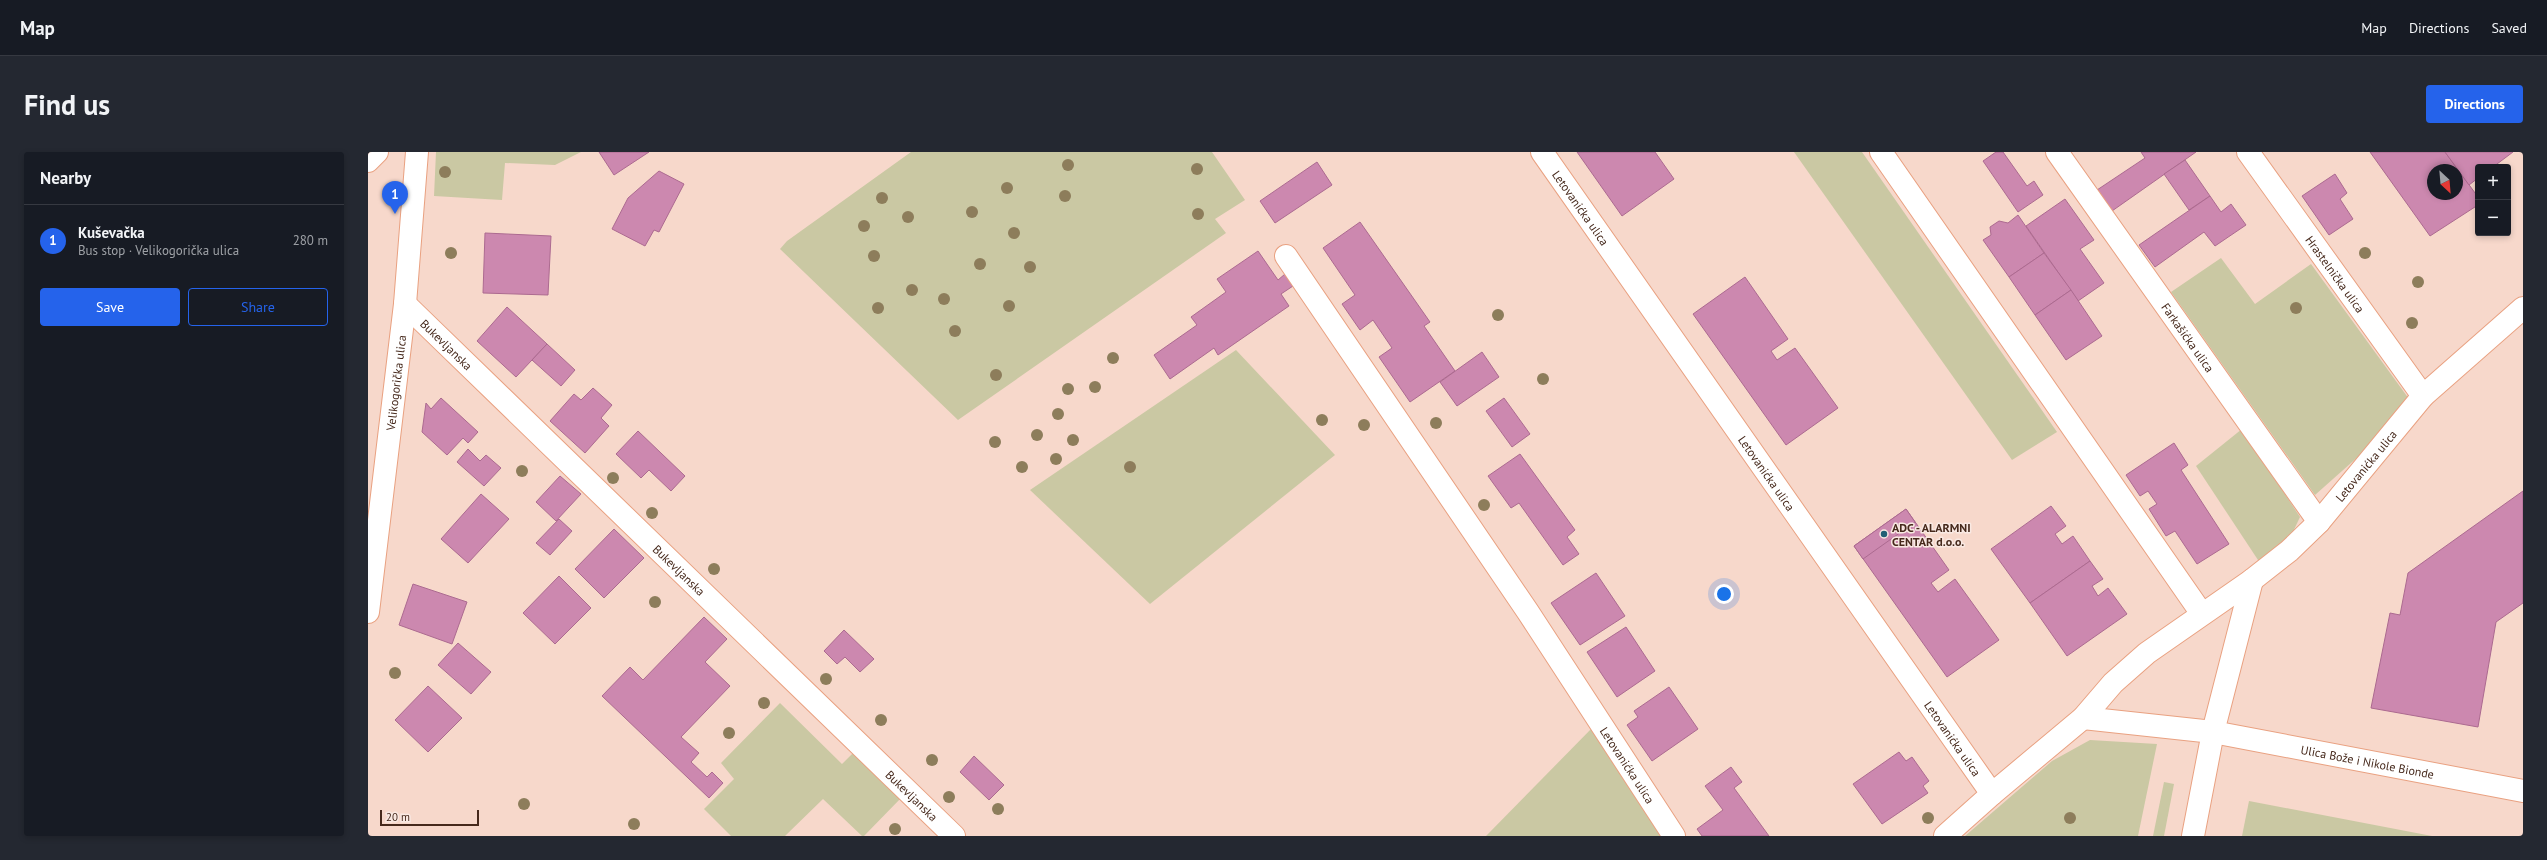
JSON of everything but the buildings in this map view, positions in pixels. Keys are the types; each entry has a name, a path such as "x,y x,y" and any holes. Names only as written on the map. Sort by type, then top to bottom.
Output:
{"street":[{"path":"368,161 377,152"},
{"name":"Velikogorička ulica","path":"368,612 405,304 417,152"},
{"name":"Letovanićka ulica","path":"1542,152 1992,794"},
{"path":"1881,152 2202,614"},
{"name":"Farkašićka ulica","path":"2057,152 2319,522"},
{"name":"Hrastelnička ulica","path":"2248,152 2422,396"},
{"name":"Letovanićka ulica","path":"1286,256 1528,612 1674,836"},
{"name":"Bukevljanska","path":"405,304 954,836"},
{"name":"Letovanićka ulica","path":"1944,836 2082,718 2113,683 2147,653 2252,580 2289,551 2319,522 2422,396 2522,310"},
{"path":"2193,836 2213,732 2252,580"},
{"name":"Ulica Bože i Nikole Bionde","path":"2082,718 2213,732 2523,791"}],"shaded area":[{"path":"436,152 581,152 555,165 505,163 502,200 434,196"},
{"path":"911,152 1212,152 1245,200 1215,219 1226,233 958,420 780,249 787,241"},
{"path":"1794,152 1862,152 2057,432 2012,460"},
{"path":"2221,258 2255,304 2311,264 2409,399 2360,455 2315,495 2171,292"},
{"path":"1236,350 1335,455 1150,604 1030,490"},
{"path":"2242,429 2300,517 2291,536 2260,563 2196,466"},
{"path":"780,703 842,764 854,752 901,798 864,836 862,836 823,799 785,836 731,836 704,809 734,779 721,763"},
{"path":"1593,727 1662,836 1486,836"},
{"path":"2090,740 2157,744 2138,836 1965,836 2052,761"},
{"path":"2164,782 2174,784 2164,836 2153,836"},
{"path":"2249,801 2432,836 2242,836"}],"place":[{"name":"Kuševačka","path":"395,214"},
{"name":"ADC - ALARMNI CENTAR d.o.o.","path":"1884,534"}]}
